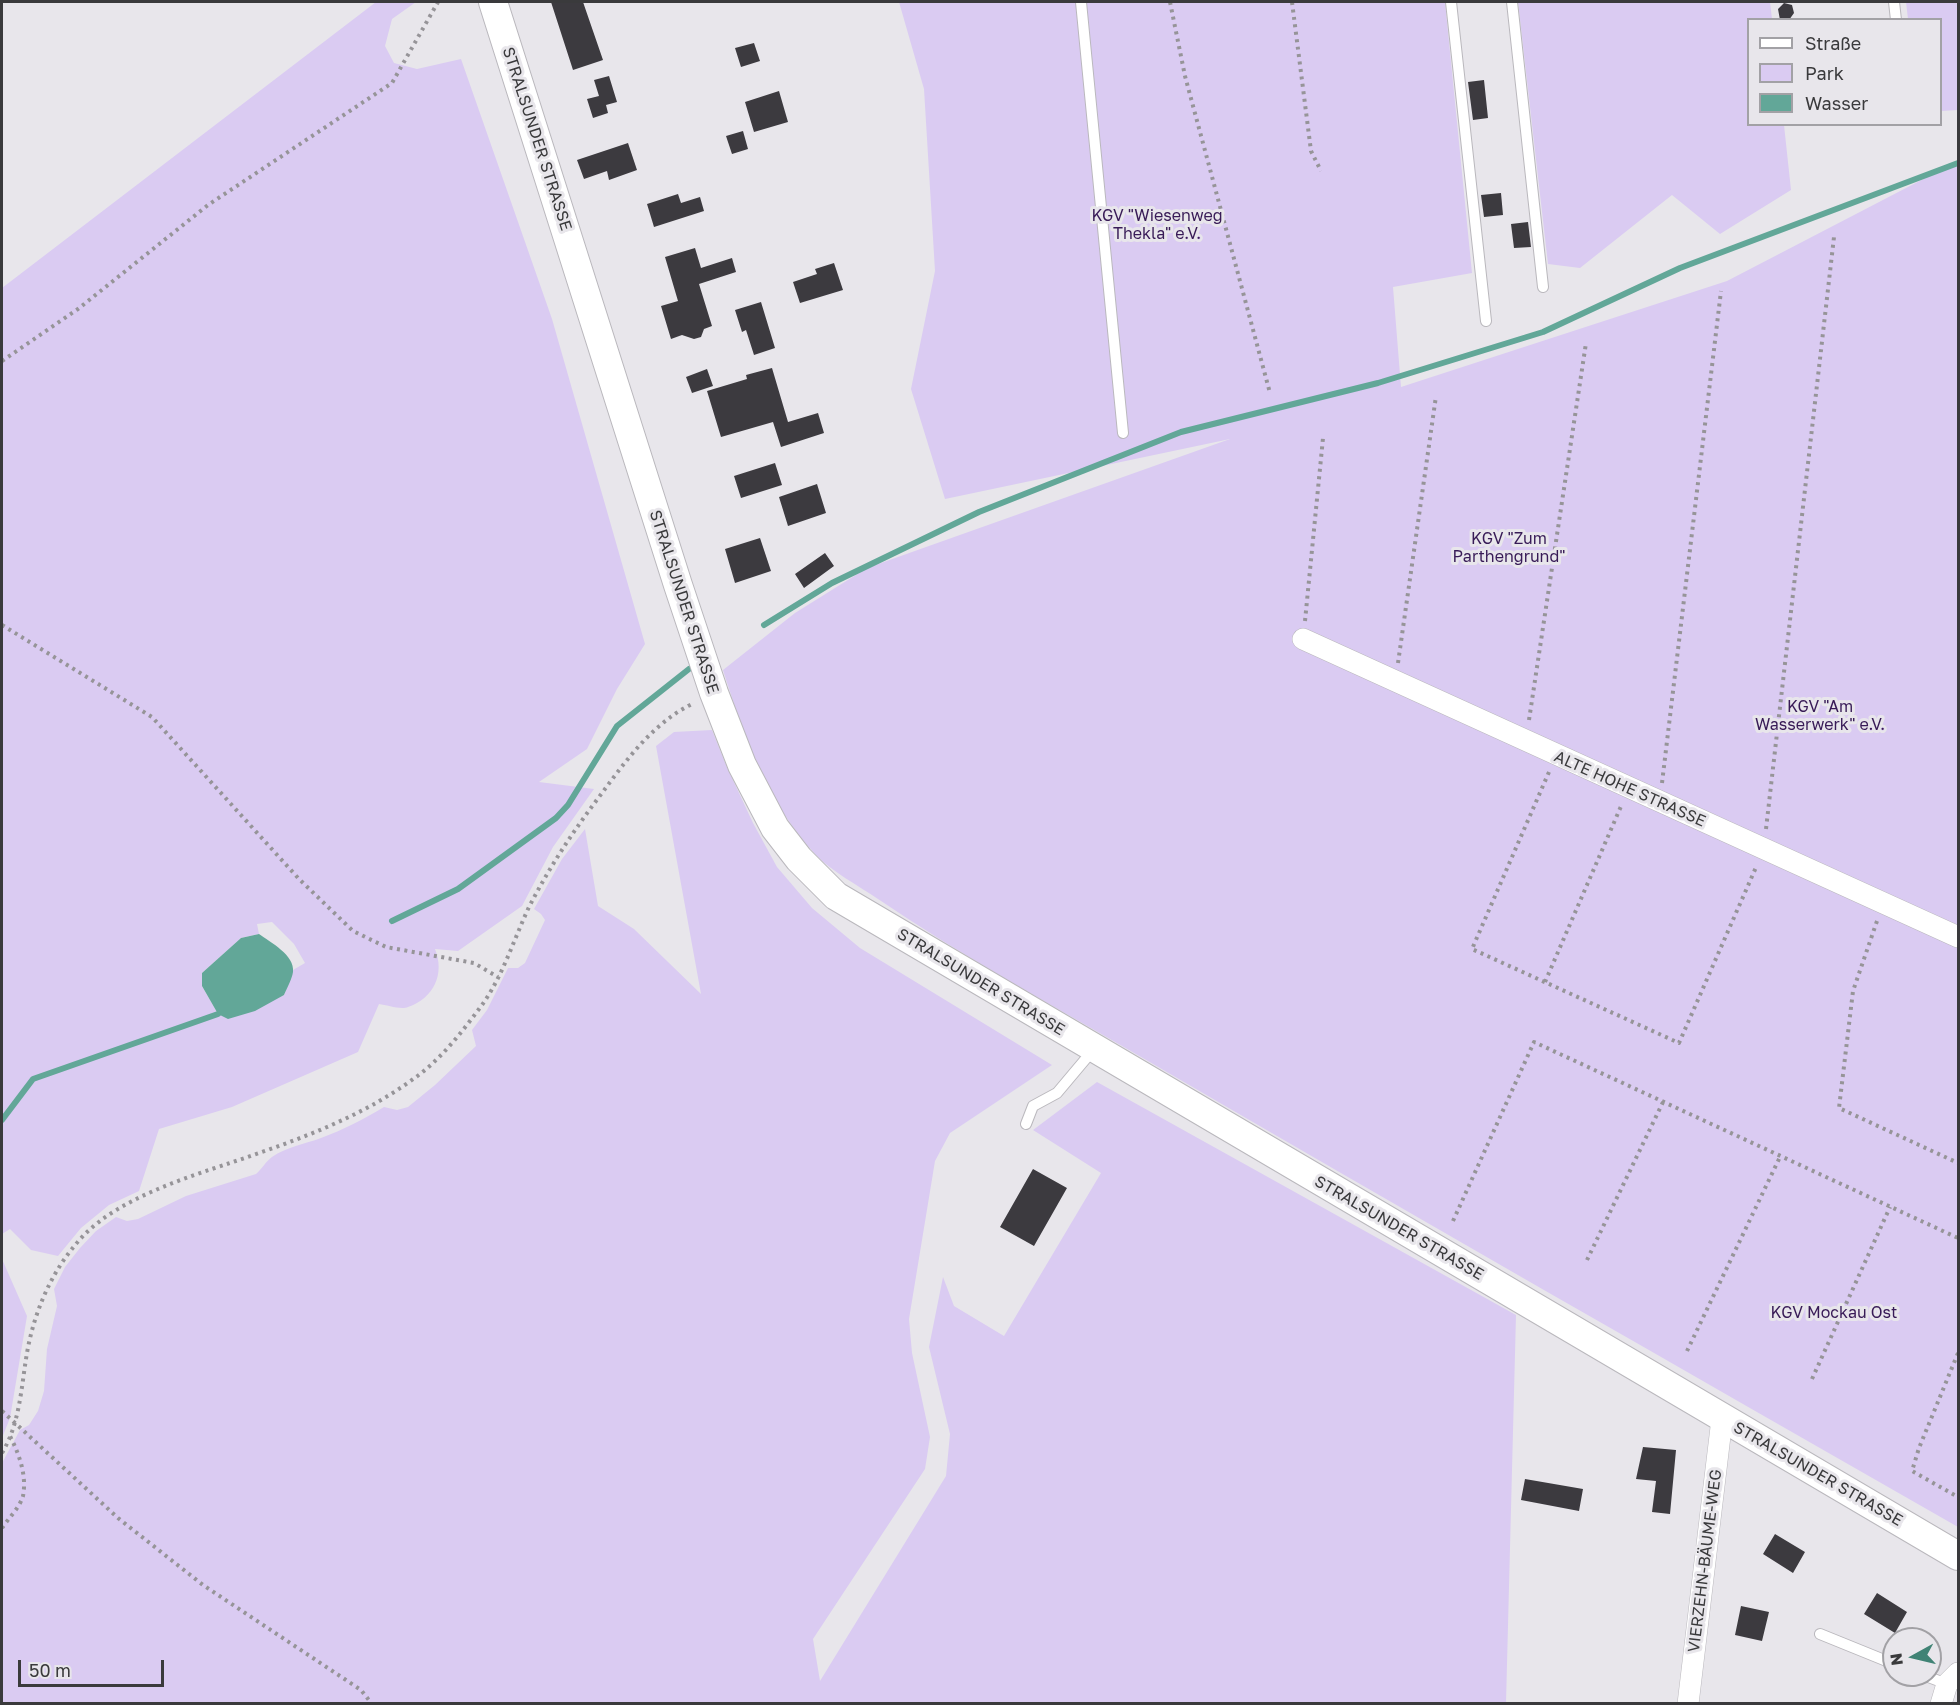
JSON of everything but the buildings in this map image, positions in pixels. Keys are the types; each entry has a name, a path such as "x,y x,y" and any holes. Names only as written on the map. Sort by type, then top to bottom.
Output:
{"street":[{"name":"STRALSUNDER STRASSE","path":"493,2 714,693 742,765 775,828 799,860 836,896 1722,1419 1959,1556"},
{"name":"ALTE HOHE STRASSE","path":"1303,639 1959,937"},
{"name":"VIERZEHN-BÄUME-WEG","path":"1688,1704 1722,1419"}],"lane":[{"path":"1081,2 1123,433"},
{"path":"1451,2 1486,321"},
{"path":"1512,2 1543,287"},
{"path":"1894,2 1896,18"},
{"path":"1026,1124 1033,1106 1057,1093 1094,1049"},
{"path":"1820,1634 1882,1659"}],"path":[{"path":"2,362 78,309 208,205 392,83 438,2"},
{"path":"1170,2 1185,76 1270,393"},
{"path":"1292,2 1311,151 1321,171"},
{"path":"1556,755 1472,949 1679,1043 1764,849 1834,237"},
{"path":"1660,802 1721,291"},
{"path":"1526,742 1586,343"},
{"path":"1395,681 1436,396"},
{"path":"1303,639 1323,438"},
{"path":"2,625 152,717 299,879 353,931 386,947 474,963 498,977"},
{"path":"2,1453 15,1424 34,1318 64,1260 86,1234 113,1212 185,1178 314,1133 385,1097 417,1076 442,1053 481,1007 557,855 626,761 663,723 688,706 714,693"},
{"path":"1545,982 1629,788"},
{"path":"1884,903 1853,991 1839,1108 1959,1163"},
{"path":"1453,1221 1534,1042 1959,1238"},
{"path":"1587,1260 1663,1102"},
{"path":"1688,1351 1780,1157"},
{"path":"1812,1379 1890,1207"},
{"path":"1959,1353 1919,1448 1912,1471 1959,1497"},
{"path":"2,1411 118,1518 203,1585 361,1690 372,1704"},
{"path":"2,1528 23,1498 20,1455 10,1436"}],"green space":[{"path":"376,2 416,2 392,19 385,46 394,63 417,69 461,59 552,319 645,644 617,689 587,749 539,782 594,789 553,847 522,906 458,951 435,949 439,967 438,976 431,991 425,998 405,1008 379,1004 358,1052 232,1107 159,1129 139,1191 109,1205 81,1228 58,1256 31,1250 10,1229 2,1234 2,288","holes":["272,922 294,944 305,963 293,970 284,995 218,1014 202,986 202,973 241,938 259,934 257,924"]},
{"path":"899,2 1445,2 1472,273 1393,287 1401,387 1727,281 1958,161 1958,1527 971,958 829,867 799,835 759,768 723,670 795,613 867,568 1230,439 945,499 911,389 935,271 924,89"},
{"path":"1518,2 1770,2 1772,18 1747,18 1747,126 1784,126 1791,190 1720,234 1672,195 1580,268 1548,264"},
{"path":"1906,2 1958,2 1958,110 1942,111 1942,18 1908,18"},
{"path":"712,730 753,823 777,867 812,908 860,948 1052,1065 950,1133 935,1161 909,1319 912,1353 930,1437 925,1469 813,1639 820,1681 946,1476 950,1434 929,1347 943,1277 954,1306 1004,1336 1101,1173 1033,1130 1097,1082 1516,1315 1506,1703 2,1703 2,1463 20,1430 29,1425 38,1411 44,1391 47,1349 57,1306 54,1289 65,1267 96,1231 116,1217 127,1221 138,1219 186,1196 256,1174 270,1159 289,1148 321,1138 384,1107 397,1110 408,1107 435,1085 476,1046 472,1030 487,1010 508,968 518,968 525,963 545,920 534,909 562,859 585,829 598,906 634,929 701,994 656,746 674,732"},
{"path":"2,1259 27,1316 10,1418 2,1438"}],"water":[{"path":"259,934 281,950 290,960 293,966 292,978 284,995 255,1011 228,1019 218,1014 202,986 202,973 241,938"}],"waterway":[{"path":"764,625 832,583 979,512 1181,432 1378,383 1543,332 1680,268 1958,163"},
{"path":"392,921 458,889 556,818 568,805 617,726 689,669"},
{"path":"2,1120 33,1079 218,1014"}],"park label":[{"name":"KGV \"Wiesenweg Thekla\" e.V.","path":"1157,225"},
{"name":"KGV \"Zum Parthengrund\"","path":"1509,548"},
{"name":"KGV \"Am Wasserwerk\" e.V.","path":"1820,716"},
{"name":"KGV Mockau Ost","path":"1834,1313"}]}
